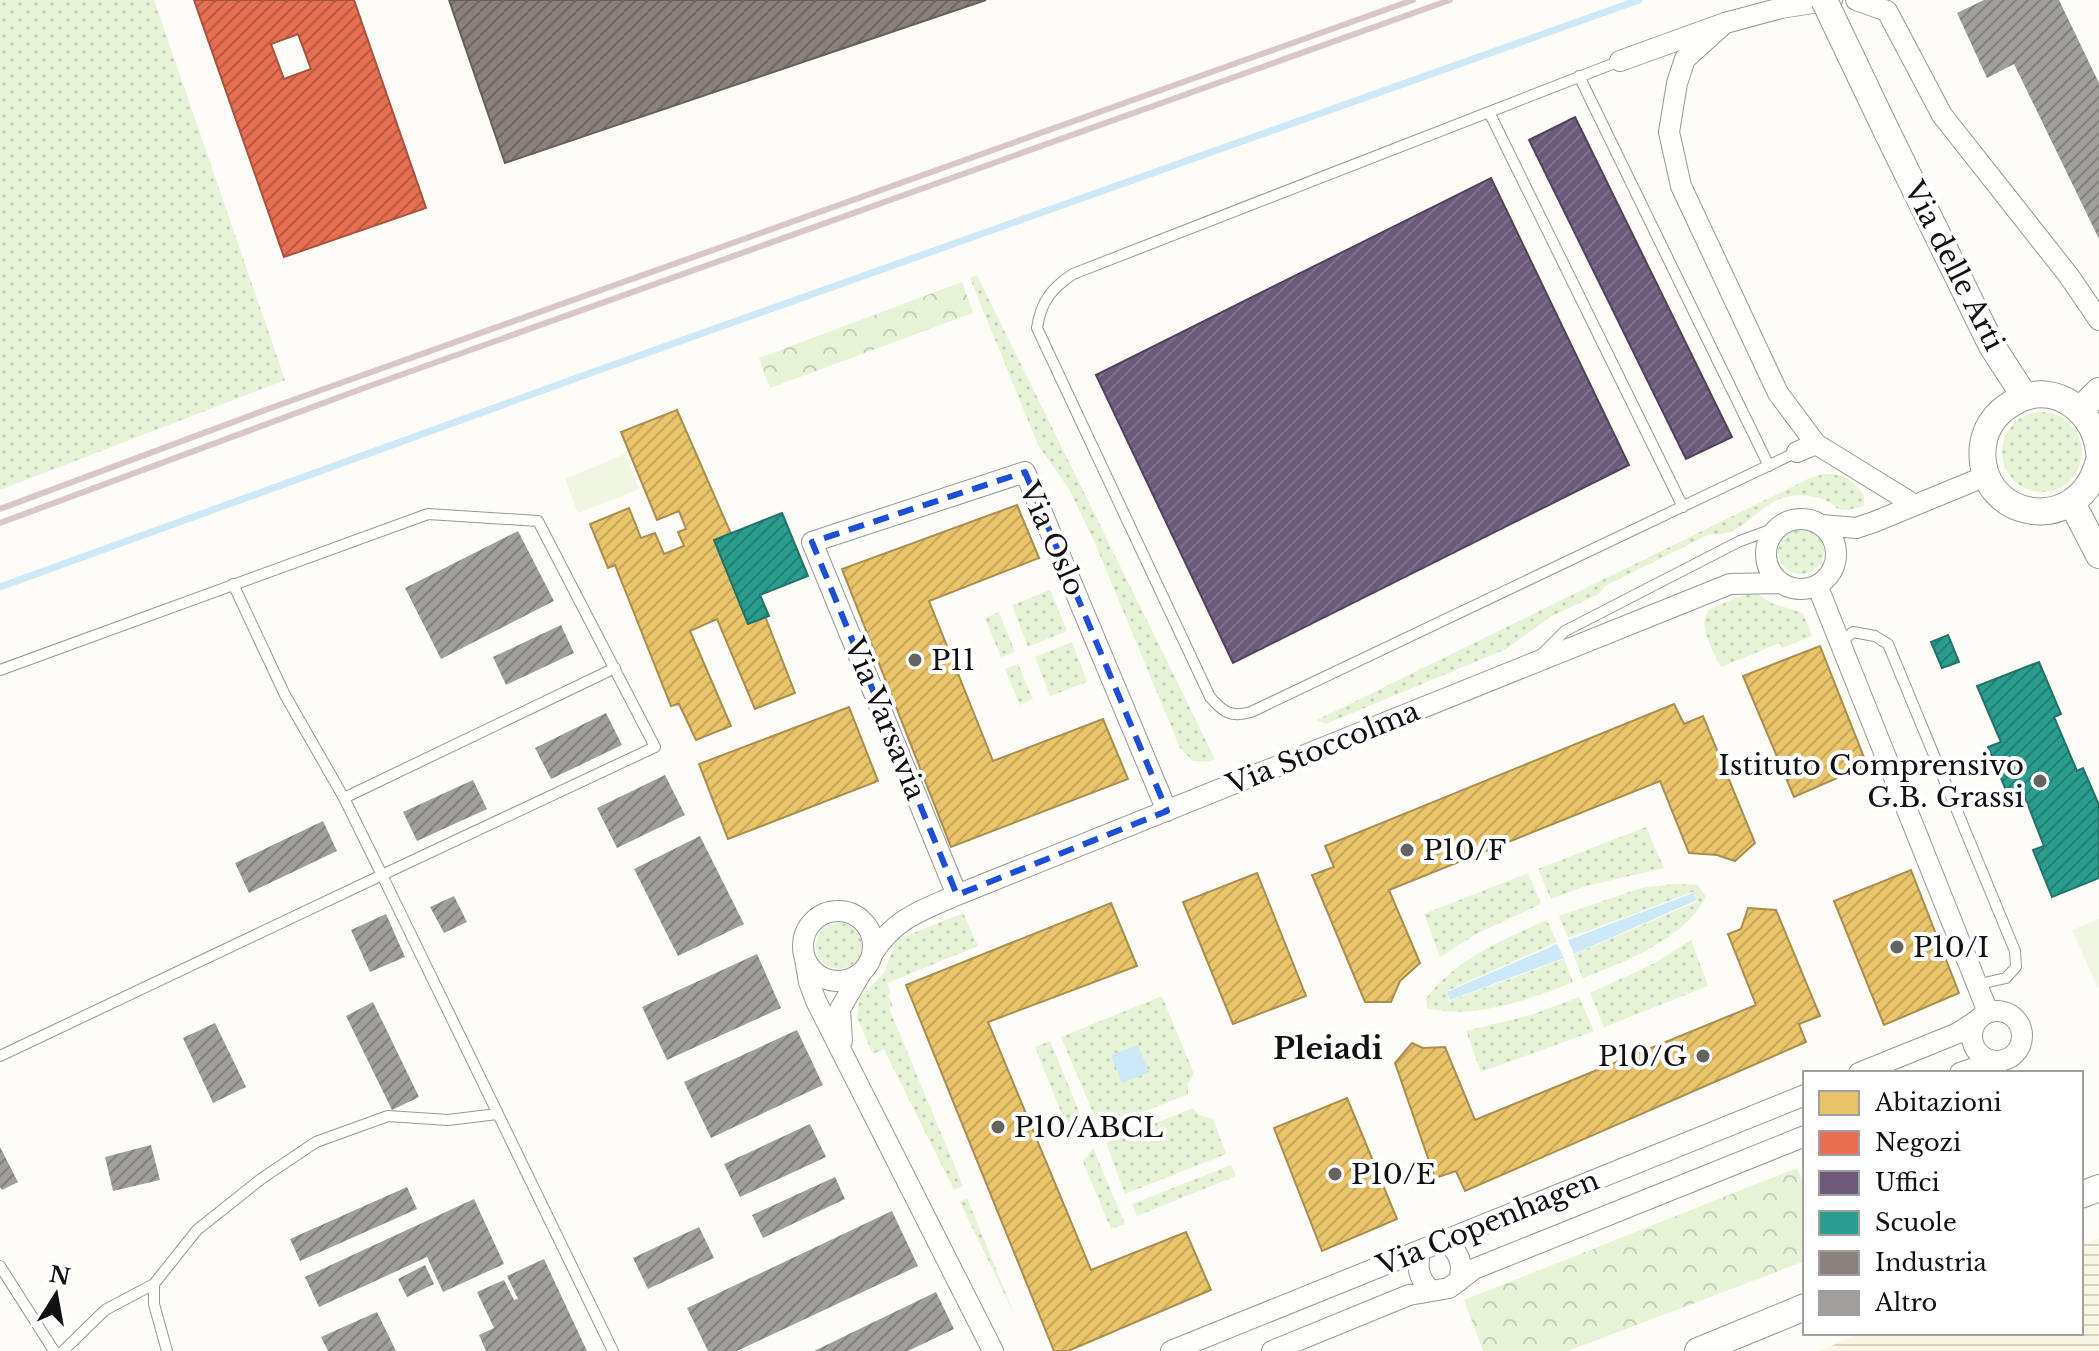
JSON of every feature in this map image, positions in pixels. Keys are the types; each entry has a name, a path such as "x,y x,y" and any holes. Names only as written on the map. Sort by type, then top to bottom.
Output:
{"street":[{"name":"Via delle Arti","path":"1824,0 1992,346 2025,397"},
{"path":"1620,61 1725,23 1781,8 1832,0"},
{"path":"1856,0 1887,11 1942,115 2069,276 2099,320"},
{"path":"1725,23 1685,59 1677,83 1669,132 1681,186 1806,448 1915,505"},
{"path":"2080,410 2099,391"},
{"path":"2099,452 2091,423 2080,410 2054,397 2025,397 2007,405 1993,419 1984,437 1982,456 1986,476 2007,502 2023,509 2048,511 2072,503 2086,492 2099,460"},
{"name":"Via Oslo","path":"812,542 1025,472 1167,811"},
{"path":"1874,522 1846,545 1831,572 1817,585 1793,588 1781,583 1768,566 1766,552 1769,538 1776,528 1797,518 1822,525 1856,528 1986,476"},
{"path":"2072,503 2099,555"},
{"path":"1822,525 1833,537 1836,560"},
{"name":"Via Varsavia","path":"812,542 957,895"},
{"name":"Via Stoccolma","path":"873,953 885,933 916,912 1730,584 1766,552"},
{"name":"Via Stoccolma","path":"1730,584 1781,583"},
{"path":"1817,585 1976,985 1982,1017 1972,1034 1973,1042 1976,1050 1992,1062"},
{"path":"842,1049 840,1009 873,953 871,933 859,918 849,912 838,911 817,918 804,936 805,959 816,1001 993,1351"},
{"name":"Via Stoccolma","path":"859,918 916,912"},
{"path":"805,959 819,976 829,980 852,979 861,973"},
{"path":"1864,1071 1958,1033 1982,1017 2001,1010 2010,1013 2017,1020 2023,1037 2015,1053 2009,1058 1966,1071"},
{"name":"Via Copenhagen","path":"1171,1351 1803,1096"},
{"name":"Via Copenhagen","path":"1272,1351 1409,1295 1449,1288 1474,1269 1803,1137"},
{"path":"1446,1240 1459,1254 1463,1266 1459,1281"},
{"path":"1420,1251 1417,1267 1421,1280 1430,1290"},
{"path":"1698,1351 1803,1308"}],"lane":[{"path":"1620,61 1073,274 1046,296 1039,312 1037,328 1210,697 1224,712 1239,716 1251,712 1806,448"},
{"path":"1579,76 1769,466"},
{"path":"1489,112 1683,507"},
{"path":"0,670 428,514 538,521 655,747 0,1056"},
{"path":"1532,664 1565,631 1740,541 1776,528"},
{"path":"233,584 285,695 344,798 613,1351"},
{"path":"1840,643 1853,632 1875,636 1888,644 2015,951 2016,967 2006,978 1976,985"},
{"path":"344,798 615,668"},
{"path":"63,1351 105,1310 154,1284 197,1230 261,1179 316,1142 388,1116 448,1120 497,1114"},
{"path":"0,1266 54,1351"},
{"path":"154,1284 154,1304 167,1351"}],"highlighted area":[{"path":"1025,472 1167,811 957,895 812,542"}],"shaded area":[{"path":"2099,1238 2099,1351 1820,1351 1856,1335 2083,1335 2083,1244"}],"green space":[{"path":"0,0 154,0 285,380 0,490"},
{"path":"977,275 1215,759 1209,762 1193,761 1180,748 1095,543 1069,489 1038,445 970,278"},
{"path":"962,282 973,313 770,388 759,358"},
{"path":"2042,412 2057,415 2070,424 2079,437 2082,452 2079,467 2070,480 2057,489 2042,492 2027,489 2014,480 2005,467 2002,452 2005,437 2014,424 2027,415"},
{"path":"625,454 639,489 578,513 565,479"},
{"path":"1824,474 1843,476 1852,482 1864,496 1864,506 1842,510 1823,499 1804,495 1780,499 1730,532 1710,534 1605,586 1599,594 1550,617 1506,649 1326,724 1317,720 1810,478"},
{"path":"1801,528 1817,535 1824,551 1817,567 1801,574 1785,567 1778,551 1785,535"},
{"path":"1050,590 1067,631 1028,647 1012,605"},
{"path":"1753,591 1771,603 1803,613 1812,636 1782,648 1780,643 1721,667 1707,637 1706,615 1710,609"},
{"path":"999,612 1015,652 1001,657 985,618"},
{"path":"1072,642 1087,682 1050,696 1035,657"},
{"path":"1018,664 1033,699 1020,705 1005,669"},
{"path":"1646,827 1664,868 1586,886 1551,899 1538,869"},
{"path":"1528,873 1541,904 1478,933 1440,957 1424,914"},
{"path":"1698,885 1706,897 1684,925 1635,956 1583,978 1573,955 1698,901 1693,892 1568,938 1559,916 1641,888"},
{"path":"963,913 978,946 887,983 893,1006 889,1008 963,1186 954,1190 884,1049 873,1054 857,1018 859,998 884,973 894,946 901,938"},
{"path":"2099,919 2099,987 2098,988 2072,930"},
{"path":"1547,920 1557,942 1447,991 1449,1001 1564,959 1573,982 1520,1001 1482,1010 1464,1012 1427,1008 1426,999 1437,985 1465,962"},
{"path":"839,923 855,930 862,946 855,962 839,969 823,962 816,946 823,930"},
{"path":"1691,940 1708,986 1604,1027 1590,993 1653,964"},
{"path":"1162,996 1194,1074 1188,1083 1188,1094 1100,1129 1061,1037"},
{"path":"1579,997 1594,1031 1481,1072 1466,1031 1531,1015"},
{"path":"1050,1041 1088,1133 1080,1136 1067,1127 1035,1047"},
{"path":"1193,1108 1199,1115 1213,1119 1226,1154 1125,1194 1106,1143"},
{"path":"1093,1148 1125,1224 1111,1229 1083,1162"},
{"path":"1231,1165 1236,1176 1137,1216 1132,1204"},
{"path":"1797,1168 1803,1181 1803,1262 1568,1351 1483,1351 1464,1300"},
{"path":"967,1198 1015,1316 960,1202"}],"water":[{"path":"1693,893 1697,900 1574,954 1568,940"},
{"path":"1557,944 1564,958 1450,1000 1447,992"},
{"path":"1138,1045 1149,1072 1122,1083 1111,1055"}],"building: Abitazioni":[{"path":"677,410 732,536 748,562 756,593 795,693 755,709 717,619 690,631 731,726 696,740 679,704 671,706 615,565 608,568 590,524 629,508 641,538 655,533 664,554 684,546 678,532 686,529 679,511 657,520 621,432"},
{"name":"P11","path":"1017,505 1039,558 929,601 993,761 1103,719 1128,779 951,847 842,569"},
{"path":"1820,646 1867,765 1794,797 1743,676"},
{"name":"P10/F","path":"1674,704 1684,724 1703,716 1755,843 1735,861 1717,855 1689,853 1660,781 1389,890 1420,963 1400,981 1391,1002 1365,1002 1312,875 1334,867 1325,846"},
{"path":"849,707 878,781 728,839 699,764"},
{"name":"P10/I","path":"1911,870 1959,993 1884,1025 1834,901"},
{"path":"1257,873 1306,996 1233,1024 1183,902"},
{"name":"P10/ABCL","path":"1111,903 1137,966 988,1022 1091,1270 1186,1232 1211,1290 1068,1351 1054,1351 906,985"},
{"name":"P10/G","path":"1748,908 1776,910 1820,1016 1799,1024 1806,1042 1465,1191 1456,1171 1435,1178 1395,1063 1412,1043 1423,1048 1445,1047 1475,1120 1756,1005 1728,934 1741,929"},
{"name":"P10/E","path":"1347,1098 1397,1219 1322,1251 1274,1128"}],"building: Negozi":[{"path":"194,0 354,0 426,208 284,257","holes":["298,34 311,69 284,79 271,44"]}],"building: Uffici":[{"path":"1575,117 1732,437 1686,459 1529,140"},
{"path":"1491,178 1629,465 1233,663 1096,375"}],"building: Scuole":[{"path":"782,513 808,576 760,595 769,616 748,624 714,540"},
{"path":"1948,635 1959,662 1942,668 1931,642"},
{"path":"2039,662 2061,714 2054,717 2077,771 2083,768 2099,805 2099,878 2052,897 2033,850 2044,846 2024,795 2010,800 1988,747 2001,742 1977,686"}],"building: Industria":[{"path":"449,0 986,0 505,163"}],"building: Altro":[{"path":"1984,0 2059,0 2099,83 2099,239 2014,64 1987,78 1957,13"},
{"path":"518,531 554,601 441,659 405,588"},
{"path":"561,625 574,653 506,685 493,657"},
{"path":"606,713 622,745 551,779 535,748"},
{"path":"665,775 685,815 617,848 597,808"},
{"path":"473,780 487,809 417,841 403,812"},
{"path":"323,821 337,851 249,893 235,863"},
{"path":"700,836 744,924 678,956 634,869"},
{"path":"454,896 467,922 444,933 430,907"},
{"path":"386,914 405,957 370,972 351,930"},
{"path":"757,954 781,1008 667,1060 642,1007"},
{"path":"373,1002 419,1097 392,1110 346,1016"},
{"path":"215,1023 246,1087 213,1103 183,1038"},
{"path":"797,1030 823,1085 711,1138 684,1082"},
{"path":"810,1124 826,1157 740,1197 724,1164"},
{"path":"151,1145 160,1180 113,1191 105,1157"},
{"path":"0,1147 18,1182 2,1190 0,1187"},
{"path":"835,1177 845,1199 763,1238 752,1215"},
{"path":"407,1187 417,1209 300,1261 290,1239"},
{"path":"474,1199 504,1264 443,1292 427,1257 319,1307 305,1277"},
{"path":"892,1211 918,1266 737,1351 708,1351 687,1308"},
{"path":"699,1227 714,1258 648,1289 633,1258"},
{"path":"544,1259 587,1351 486,1351 479,1335 494,1328 477,1292 504,1280 514,1300 518,1299 507,1276"},
{"path":"425,1265 434,1284 407,1297 398,1279"},
{"path":"936,1292 954,1329 908,1351 814,1351"},
{"path":"377,1312 396,1351 328,1351 321,1337"}],"waterway":[{"path":"0,587 1639,0"}],"railway":[{"path":"0,509 268,409 1413,0"},
{"path":"0,523 364,388 1450,0"}],"place":[{"name":"P11","path":"915,660"},
{"name":"Istituto Comprensivo G.B. Grassi","path":"2040,781"},
{"name":"P10/F","path":"1407,850"},
{"name":"P10/I","path":"1897,947"},
{"name":"P10/G","path":"1703,1056"},
{"name":"P10/ABCL","path":"998,1127"},
{"name":"P10/E","path":"1335,1174"}],"district":[{"name":"Pleiadi","path":"1328,1048"}]}
